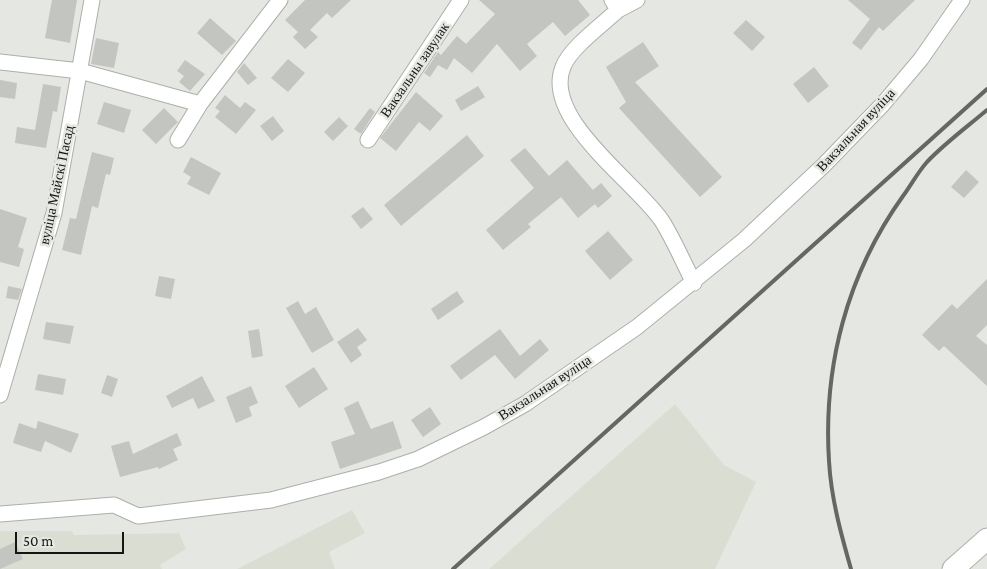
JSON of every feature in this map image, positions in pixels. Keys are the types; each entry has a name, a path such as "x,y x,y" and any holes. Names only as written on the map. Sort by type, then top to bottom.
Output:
{"main road":[{"path":"953,569 987,539"}],"street":[{"name":"вуліца Майскі Пасад","path":"0,395 54,212 92,0"},
{"path":"178,140 200,104 280,0"},
{"name":"Вакзальны завулак","path":"368,140 461,0"},
{"path":"637,0 615,5 574,51 563,66 560,82 562,101 592,146 661,220 694,282"},
{"name":"Вакзальная вуліца","path":"0,514 114,505 138,516 271,500 387,469 450,445 525,404 637,327 744,240 817,171 876,111 921,59 962,0"},
{"path":"0,62 80,72 200,104"}],"shaded area":[{"path":"675,404 724,465 756,482 715,569 489,569"},
{"path":"352,510 365,533 329,552 335,569 237,569"},
{"path":"0,531 72,531 74,535 179,533 186,549 160,565 162,569 0,569"}],"building":[{"path":"52,0 77,0 70,43 45,38"},
{"path":"305,0 351,0 332,18 327,13 310,30 318,37 305,49 293,37 298,32 285,20"},
{"path":"479,0 578,0 590,15 565,36 553,22 527,44 537,56 520,71 497,44 472,73 454,58 447,70 438,65 430,77 424,73 438,52 441,55 457,36 466,44 495,14"},
{"path":"848,0 915,0 883,31 879,27 861,50 852,43 870,19"},
{"path":"210,18 236,41 222,55 197,33"},
{"path":"746,20 765,37 752,51 733,33"},
{"path":"96,38 119,43 114,68 91,64"},
{"path":"643,42 659,66 635,82 722,177 700,197 619,108 626,102 606,67"},
{"path":"288,59 305,73 288,92 271,78"},
{"path":"185,60 205,74 190,91 179,82 184,76 177,71"},
{"path":"244,63 257,78 248,85 237,72"},
{"path":"814,67 829,86 808,103 793,84"},
{"path":"0,80 17,83 15,99 0,97"},
{"path":"43,84 61,87 57,112 53,111 46,148 15,143 17,127 35,130"},
{"path":"478,86 485,97 461,111 455,100"},
{"path":"416,92 443,116 430,131 419,122 396,151 380,138"},
{"path":"225,95 240,108 245,102 256,110 236,134 215,117 220,111 215,108"},
{"path":"104,102 131,110 124,133 97,124"},
{"path":"164,108 178,122 156,144 142,130"},
{"path":"370,108 375,112 361,134 354,129"},
{"path":"273,116 284,131 272,141 260,126"},
{"path":"339,117 348,126 333,141 324,132"},
{"path":"467,135 484,156 401,226 384,205"},
{"path":"525,148 549,176 567,160 593,190 601,183 612,196 598,208 595,204 578,218 561,197 528,224 531,227 503,250 486,230 534,188 510,160"},
{"path":"92,152 114,158 110,175 106,174 98,208 92,206 81,255 62,250 70,218 76,219"},
{"path":"191,157 221,173 209,195 187,184 191,177 183,172"},
{"path":"966,170 979,182 964,198 951,187"},
{"path":"363,207 373,219 361,229 351,216"},
{"path":"0,209 27,218 18,247 24,249 19,267 0,262"},
{"path":"608,231 633,260 610,280 585,251"},
{"path":"159,276 175,279 171,299 155,296"},
{"path":"987,279 987,325 976,336 987,345 987,386 944,346 939,351 922,335 952,304 957,309"},
{"path":"8,286 22,289 18,300 6,298"},
{"path":"457,291 464,302 438,320 431,309"},
{"path":"298,301 305,314 316,307 334,340 312,353 286,308"},
{"path":"46,322 74,326 70,344 43,339"},
{"path":"358,328 367,340 357,347 362,355 351,363 337,342"},
{"path":"259,329 263,356 252,358 248,331"},
{"path":"500,329 520,356 540,339 549,350 515,379 495,355 461,380 450,366"},
{"path":"314,367 328,389 299,408 285,386"},
{"path":"38,374 66,379 63,395 35,390"},
{"path":"107,375 118,379 112,397 101,393"},
{"path":"202,376 215,401 198,409 193,398 172,408 166,396"},
{"path":"251,386 258,403 249,407 252,416 236,423 226,397"},
{"path":"358,401 371,429 393,421 402,448 340,469 331,442 355,434 344,408"},
{"path":"430,407 441,424 423,437 411,420"},
{"path":"38,421 79,434 71,453 45,441 41,452 13,443 19,423 36,429"},
{"path":"177,433 182,445 173,449 178,460 159,469 158,467 120,477 111,446 129,441 133,454"},
{"path":"15,542 23,559 0,569 0,549"}],"railway":[{"path":"453,569 987,89"},
{"path":"851,569 834,502 829,461 830,390 843,322 853,289 867,257 883,226 918,174 941,148 987,110"}]}
